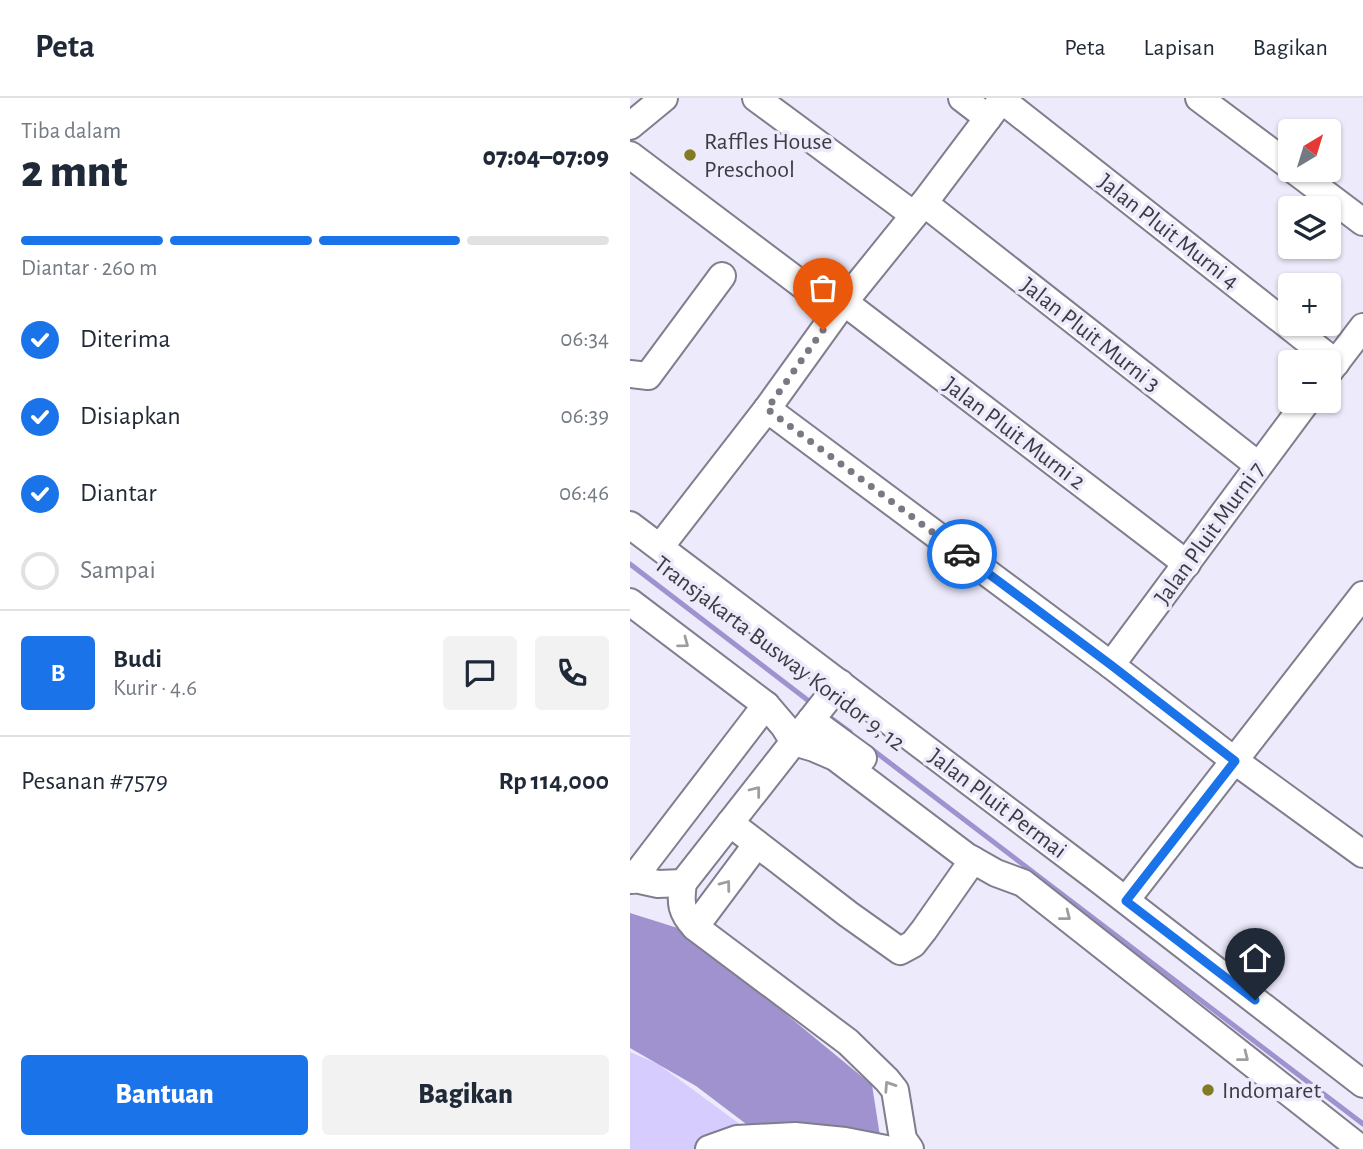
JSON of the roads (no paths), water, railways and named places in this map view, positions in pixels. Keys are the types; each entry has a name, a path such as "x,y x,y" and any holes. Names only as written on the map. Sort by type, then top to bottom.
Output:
{"street":[{"path":"630,126 664,98"},
{"name":"Jalan Pluit Murni 3","path":"756,98 919,209 1258,465"},
{"name":"Jalan Pluit Murni 4","path":"962,98 998,105 1309,350"},
{"path":"1199,98 1278,157"},
{"path":"660,547 767,409 841,306 998,105"},
{"name":"Jalan Pluit Murni 2","path":"630,155 841,306 1187,564"},
{"path":"1310,182 1363,222"},
{"path":"630,374 648,376 722,276"},
{"path":"1341,356 1363,327"},
{"path":"767,409 1363,854"},
{"name":"Jalan Pluit Murni 7","path":"1111,665 1298,413"},
{"name":"Jalan Pluit Permai","path":"630,525 660,547 825,702 1126,901 1363,1084"},
{"name":"Transjakarta Busway Koridor 9, 12","path":"630,540 825,702 1363,1098"},
{"path":"1126,901 1363,595"},
{"path":"630,602 766,705 794,742 835,757 973,860 996,873 1023,883"},
{"path":"910,1149 903,1139 895,1090 887,1080 848,1042 695,927 684,915 681,898 683,883 825,702 934,811 1361,1149"},
{"path":"683,883 658,884 631,879 766,705"},
{"path":"730,823 900,951 913,944 973,860"},
{"path":"695,927 757,844"},
{"path":"709,1149 737,1139 795,1136 845,1140 886,1149"}],"waterway":[{"path":"630,564 814,705"},
{"path":"824,713 850,732"},
{"path":"869,747 1363,1124"}],"place":[{"name":"Raffles House Preschool","path":"690,155"},
{"name":"Indomaret","path":"1208,1090"}]}
